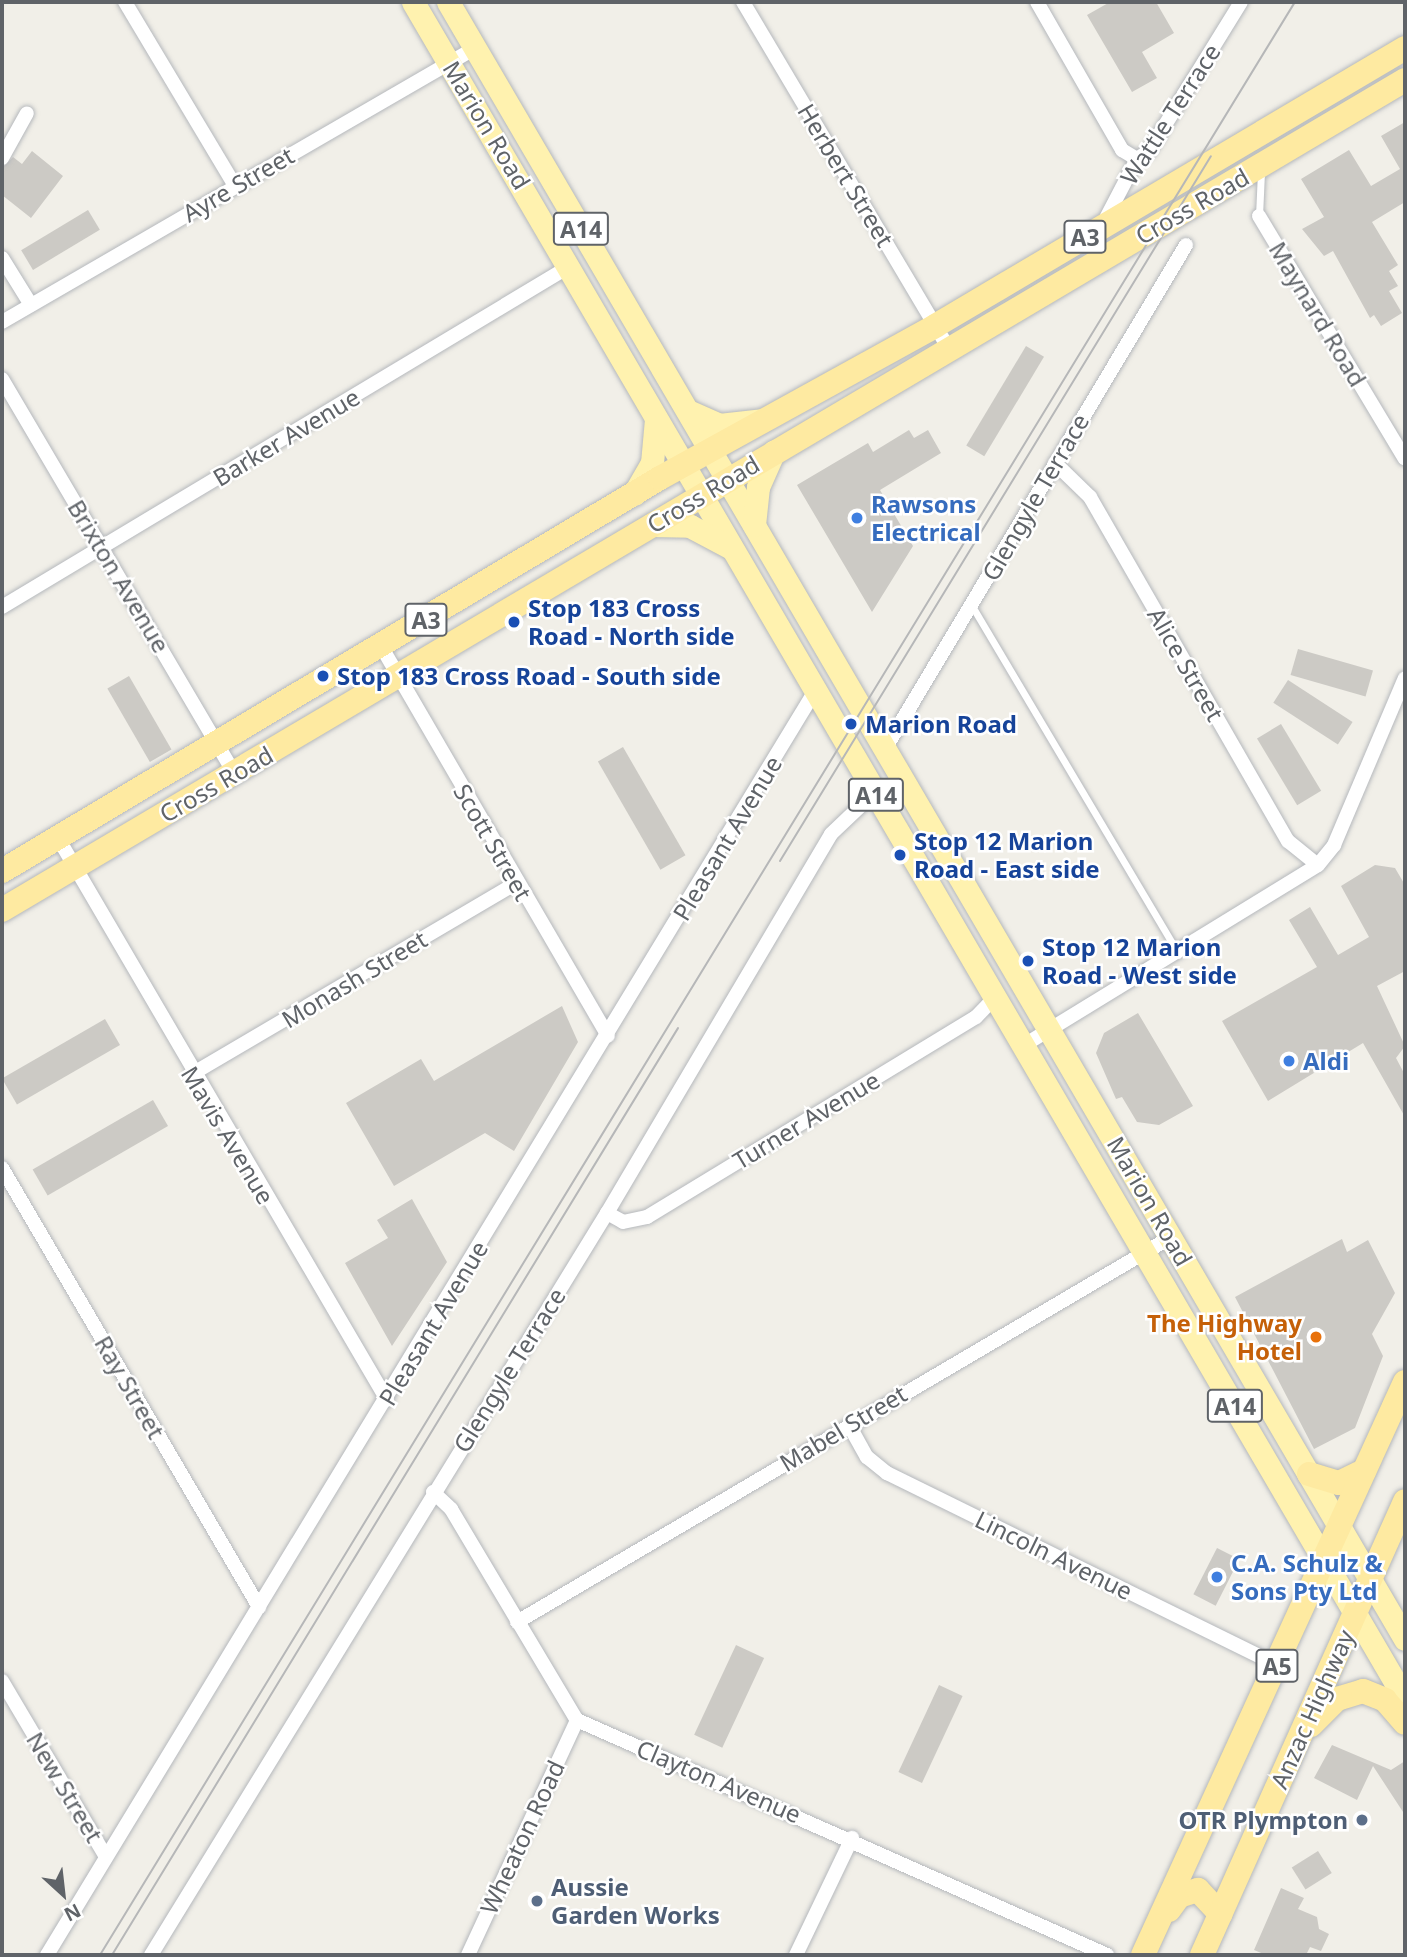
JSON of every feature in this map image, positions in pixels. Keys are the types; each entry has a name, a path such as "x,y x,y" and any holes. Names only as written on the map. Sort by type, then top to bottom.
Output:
{"highway":[{"name":"Cross Road","path":"2,871 218,745 684,464 935,326 1405,48"},
{"name":"Cross Road","path":"2,910 1405,80"},
{"name":"Anzac Highway","path":"1143,1955 1405,1382"},
{"path":"1309,1474 1339,1483 1364,1471"},
{"name":"Anzac Highway","path":"1202,1955 1405,1501"},
{"path":"1300,1737 1337,1699 1363,1691 1385,1700 1405,1723"},
{"path":"1158,1925 1189,1890 1208,1895 1220,1914"}],"main road":[{"name":"Marion Road","path":"413,2 570,266 874,793 1026,1044 1405,1699"},
{"name":"Marion Road","path":"448,2 1405,1639"},
{"path":"688,411 719,425 762,420"},
{"path":"634,494 652,463 656,416"},
{"path":"754,525 758,487 774,451"},
{"path":"651,525 690,526 734,549"}],"street":[{"path":"125,2 235,186"},
{"name":"Herbert Street","path":"743,2 949,349"},
{"path":"1037,2 1122,150 1138,159"},
{"name":"Wattle Terrace","path":"1100,229 1138,159 1149,151 1241,2"},
{"name":"Ayre Street","path":"2,322 475,48"},
{"path":"2,158 27,113"},
{"name":"Maynard Road","path":"1259,216 1405,458"},
{"name":"Glengyle Terrace","path":"885,749 1185,245"},
{"path":"2,258 31,305"},
{"name":"Barker Avenue","path":"2,607 570,266"},
{"name":"Brixton Avenue","path":"2,379 235,774"},
{"name":"Alice Street","path":"1055,463 1090,497 1288,841 1318,865"},
{"name":"Scott Street","path":"381,646 516,883 608,1036"},
{"path":"1026,1044 1179,954 1318,865 1334,845 1405,678"},
{"name":"Pleasant Avenue","path":"47,1955 387,1400 816,689"},
{"name":"Glengyle Terrace","path":"151,1955 433,1492 607,1213 831,834 874,793"},
{"name":"Mavis Avenue","path":"58,838 192,1074 387,1400"},
{"name":"Monash Street","path":"192,1074 516,883"},
{"name":"Turner Avenue","path":"607,1213 623,1222 647,1217 976,1017 997,995"},
{"name":"Ray Street","path":"2,1168 259,1607"},
{"name":"Mabel Street","path":"517,1622 1171,1237"},
{"name":"Lincoln Avenue","path":"849,1425 867,1457 887,1474 1277,1665"},
{"path":"433,1492 451,1509 576,1720"},
{"name":"New Street","path":"2,1681 106,1857"},
{"name":"Clayton Avenue","path":"576,1720 852,1838 1107,1955"},
{"name":"Wheaton Road","path":"468,1955 576,1720"},
{"path":"796,1955 852,1838"}],"lane":[{"name":"Maynard Road","path":"1259,216 1263,164"},
{"path":"972,605 1179,954"}],"building":[{"path":"1110,2 1156,2 1174,33 1142,52 1157,78 1132,92 1087,15"},
{"path":"1405,122 1405,202 1372,222 1398,265 1389,271 1398,286 1389,291 1402,313 1381,326 1374,315 1370,318 1333,251 1324,256 1302,229 1324,217 1301,179 1349,150 1371,186 1400,169 1381,136"},
{"path":"32,151 63,176 31,218 2,195 2,168 13,157 22,164"},
{"path":"88,210 100,230 33,270 21,250"},
{"path":"1026,346 1044,357 984,456 966,445"},
{"name":"Rawsons Electrical","path":"909,430 914,438 928,430 941,453 880,490 913,546 872,612 797,485 868,443 873,452"},
{"path":"1298,649 1373,670 1366,696 1291,675"},
{"path":"129,676 172,750 150,762 107,688"},
{"path":"1288,680 1353,722 1338,745 1273,703"},
{"path":"1281,724 1321,791 1297,805 1257,738"},
{"path":"623,747 686,855 660,870 598,762"},
{"name":"Aldi","path":"1375,865 1395,868 1405,885 1405,971 1377,986 1405,1046 1396,1058 1405,1075 1405,1117 1363,1043 1268,1101 1222,1021 1317,967 1289,920 1310,907 1338,955 1369,937 1341,886"},
{"path":"562,1006 578,1042 514,1151 485,1133 394,1186 346,1103 421,1059 434,1081"},
{"path":"1138,1013 1193,1106 1159,1125 1137,1122 1122,1097 1116,1099 1096,1053 1104,1033"},
{"path":"105,1019 120,1045 17,1104 2,1078"},
{"path":"153,1100 168,1126 48,1195 33,1170"},
{"path":"412,1199 447,1262 392,1346 345,1263 388,1238 377,1220"},
{"path":"1342,1239 1347,1252 1368,1240 1395,1293 1372,1334 1383,1356 1355,1428 1314,1449 1235,1297"},
{"name":"C.A. Schulz & Sons Pty Ltd","path":"1217,1548 1239,1559 1216,1606 1193,1594"},
{"path":"736,1645 764,1658 722,1748 694,1735"},
{"path":"939,1685 963,1696 922,1783 898,1772"},
{"path":"1332,1745 1391,1770 1405,1761 1405,1815 1373,1766 1357,1800 1314,1778"},
{"path":"1318,1851 1332,1873 1305,1889 1292,1867"},
{"path":"1281,1888 1304,1898 1298,1909 1317,1917 1319,1929 1329,1934 1321,1951 1310,1947 1306,1955 1266,1955 1254,1950"}],"tram line":[{"path":"100,1955 1295,2"},
{"path":"780,861 1211,156"},
{"path":"112,1955 678,1028"}],"place":[{"name":"Rawsons Electrical","path":"857,518"},
{"name":"Stop 183 Cross Road - North side","path":"514,622"},
{"name":"Stop 183 Cross Road - South side","path":"323,676"},
{"name":"Marion Road","path":"851,724"},
{"name":"Stop 12 Marion Road - East side","path":"900,855"},
{"name":"Stop 12 Marion Road - West side","path":"1028,961"},
{"name":"Aldi","path":"1289,1061"},
{"name":"The Highway Hotel","path":"1316,1337"},
{"name":"C.A. Schulz & Sons Pty Ltd","path":"1217,1577"},
{"name":"OTR Plympton","path":"1362,1820"},
{"name":"Aussie Garden Works","path":"537,1901"}]}
